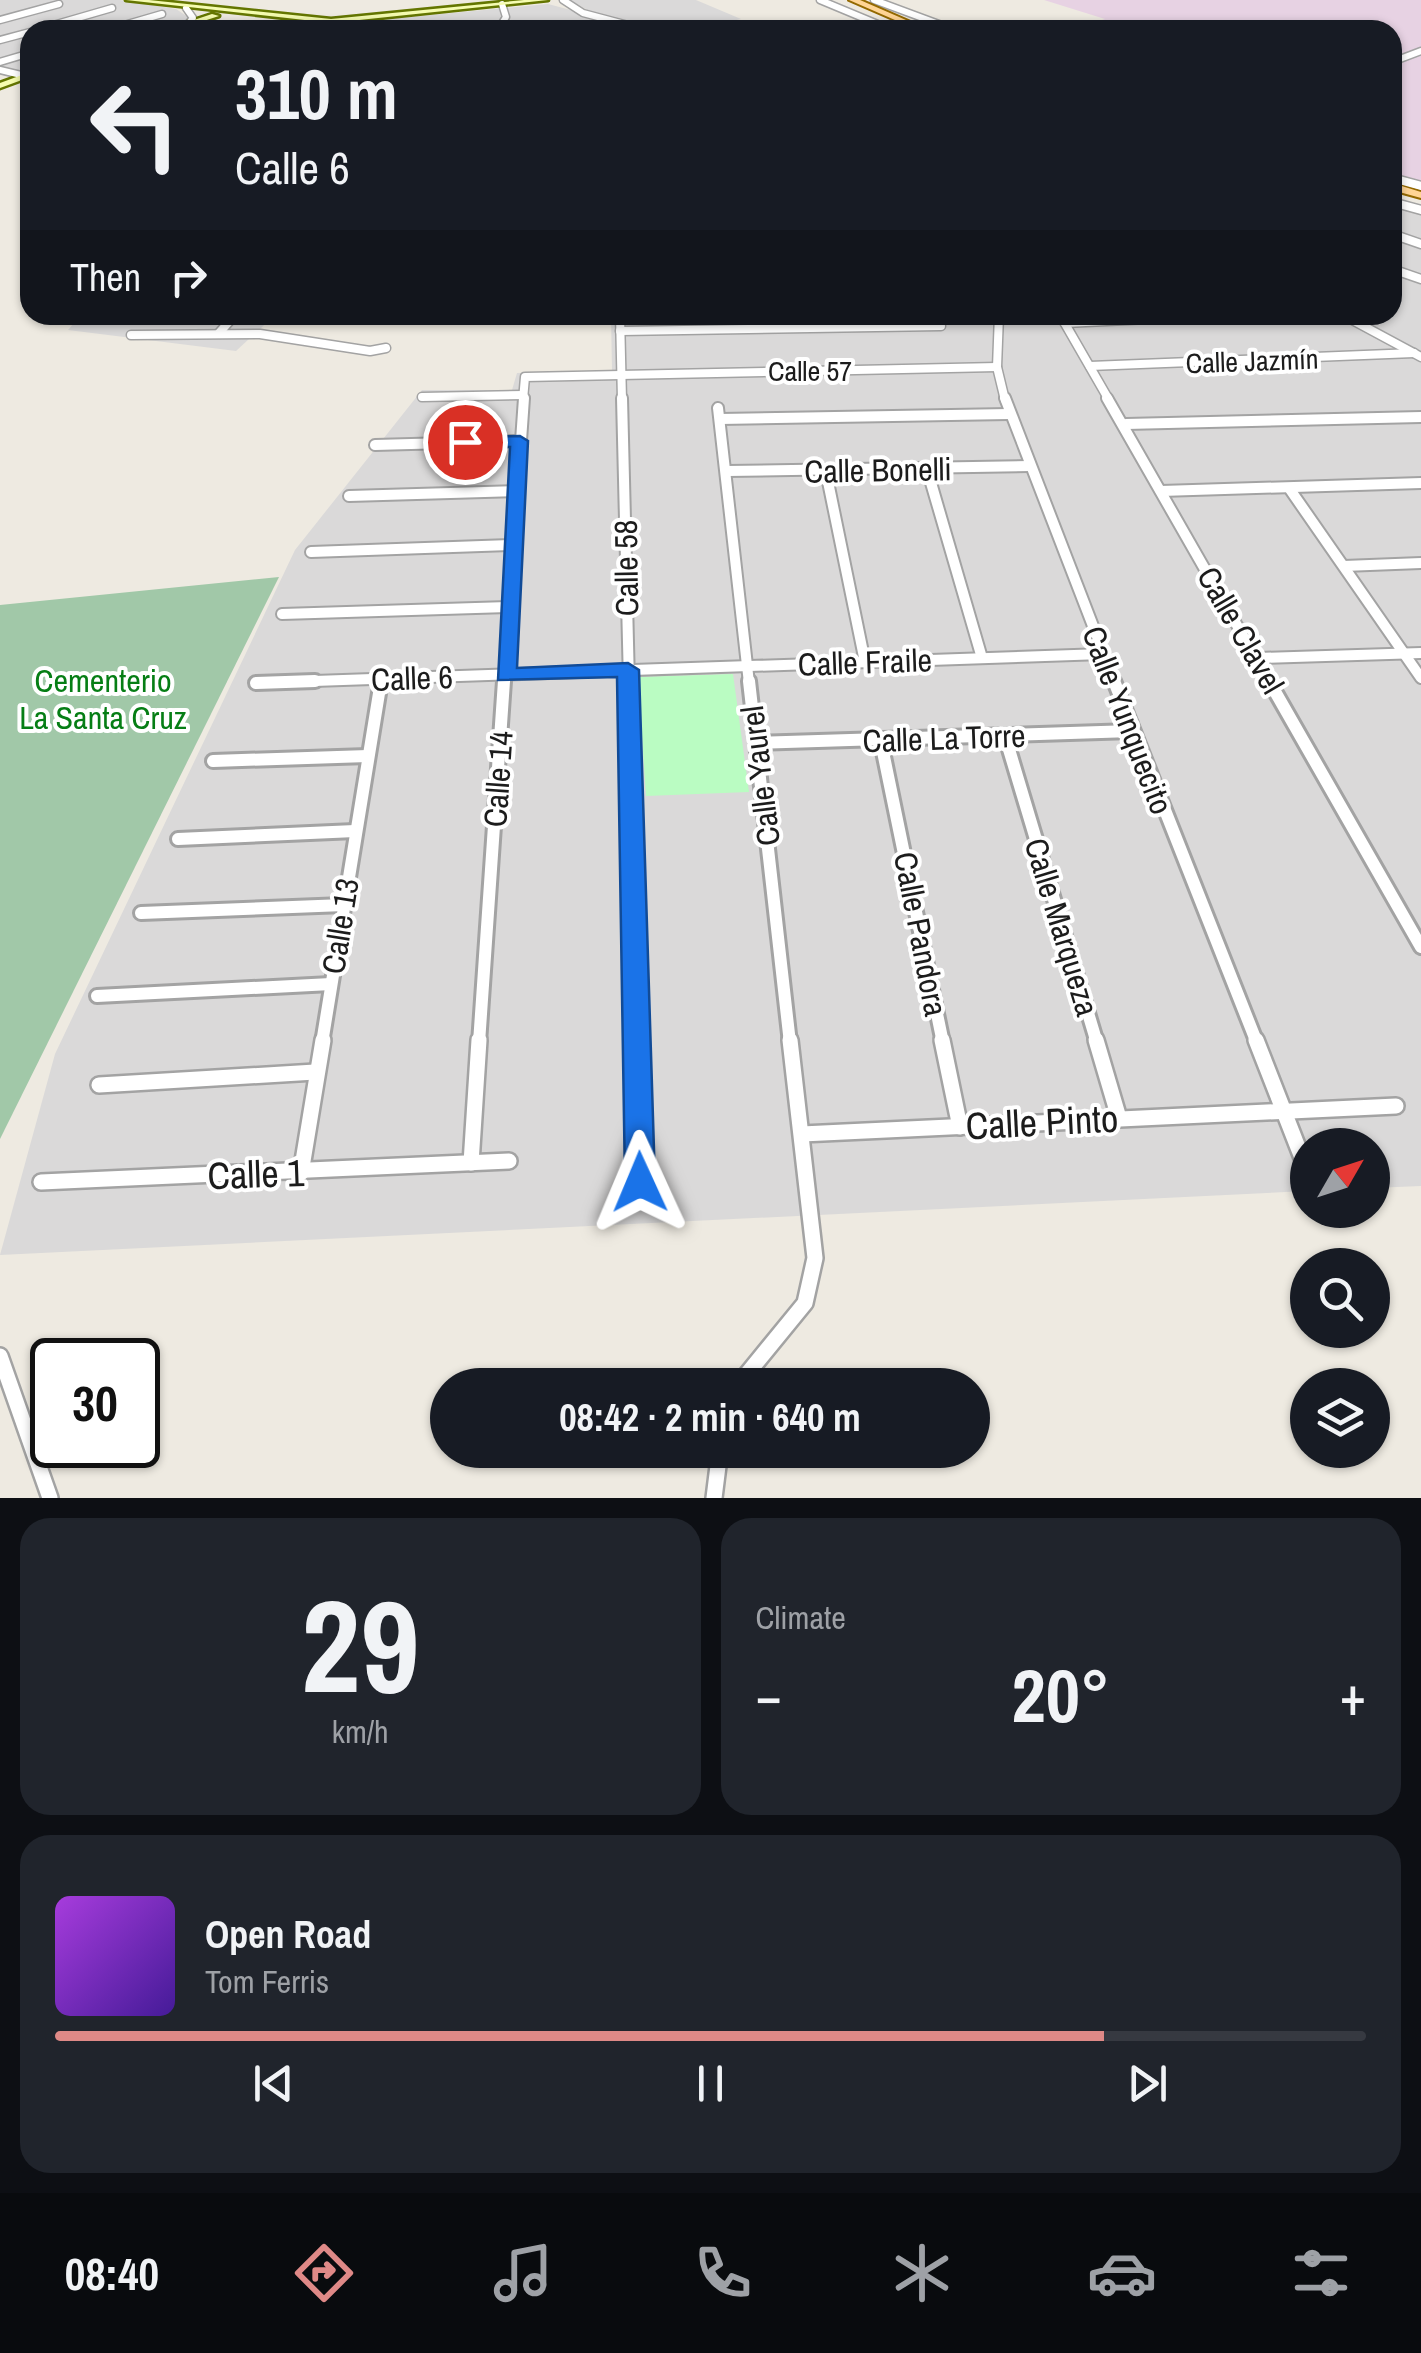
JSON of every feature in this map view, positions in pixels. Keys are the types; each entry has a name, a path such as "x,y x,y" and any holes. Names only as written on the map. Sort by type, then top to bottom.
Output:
{"main road":[{"path":"838,0 886,20"},
{"path":"852,0 901,20"},
{"path":"894,9 919,20"}],"street":[{"path":"129,0 317,20"},
{"path":"340,20 545,0"},
{"path":"563,0 582,13 609,20"},
{"path":"820,0 868,20"},
{"path":"874,0 926,20"},
{"path":"0,20 58,4"},
{"path":"502,4 504,20"},
{"path":"72,20 112,8"},
{"path":"186,8 191,20"},
{"path":"201,20 223,13"},
{"path":"142,20 162,14"},
{"path":"170,332 172,325"},
{"path":"219,333 226,325"},
{"name":"Calle 58","path":"620,325 640,1182"},
{"name":"Calle Yunquecito","path":"999,325 997,368 1010,414 1284,1115"},
{"name":"Calle Clavel","path":"1066,325 1421,947"},
{"path":"1362,325 1417,355"},
{"path":"620,331 941,326"},
{"path":"131,335 260,334 370,351 386,348"},
{"name":"Calle Jazmín","path":"1090,366 1417,355"},
{"name":"Calle 57","path":"525,377 997,368"},
{"name":"Calle 14","path":"471,1163 525,377"},
{"path":"422,397 522,395"},
{"name":"Calle Yaurel","path":"752,1368 805,1303 815,1258 718,414 1010,414"},
{"path":"1126,424 1421,417"},
{"path":"375,444 520,441"},
{"name":"Calle Bonelli","path":"727,471 1029,466"},
{"path":"927,469 982,658"},
{"path":"826,472 865,662"},
{"path":"1161,491 1421,483"},
{"path":"1289,488 1421,678"},
{"path":"348,496 517,491"},
{"path":"311,552 513,545"},
{"path":"1344,566 1421,563"},
{"path":"282,614 508,607"},
{"path":"1258,658 1421,653"},
{"name":"Calle Fraile","path":"628,670 1103,654"},
{"name":"Calle 6","path":"256,683 628,670"},
{"name":"Calle 13","path":"301,1172 381,680"},
{"name":"Calle La Torre","path":"756,743 1132,731"},
{"name":"Calle Marqueza","path":"1005,736 1119,1118"},
{"name":"Calle Pandora","path":"881,742 960,1127"},
{"path":"213,761 368,756"},
{"path":"178,839 355,832"},
{"path":"142,913 344,904"},
{"path":"97,996 331,984"},
{"path":"99,1085 315,1072"},
{"name":"Calle Pinto","path":"802,1134 1119,1118 1284,1115 1396,1106"},
{"path":"1284,1115 1290,1130"},
{"name":"Calle 1","path":"40,1182 509,1162"},
{"path":"0,1356 50,1498"},
{"path":"714,1498 718,1468"}],"shaded area":[{"path":"0,0 120,0 176,9 188,17 20,20 20,76 13,78 0,73"},
{"path":"570,0 696,0 741,19 624,20 589,11"},
{"path":"1044,0 1421,0 1421,185 1402,180 1402,20 1105,19"},
{"path":"548,4 609,20 379,20"},
{"path":"1402,204 1421,209 1421,1186 1390,1187 1390,1128 1290,1128 1290,1192 0,1255 55,1054 295,550 422,390 512,390 517,373 612,371 611,325 1402,325"},
{"path":"72,325 264,325 236,351 68,330"}],"green space":[{"name":"Cementerio La Santa Cruz","path":"279,577 0,1139 0,605"},
{"path":"733,674 749,792 646,796 638,677"}],"route":[{"path":"465,442 520,441 506,675 628,670 640,1182"}]}
